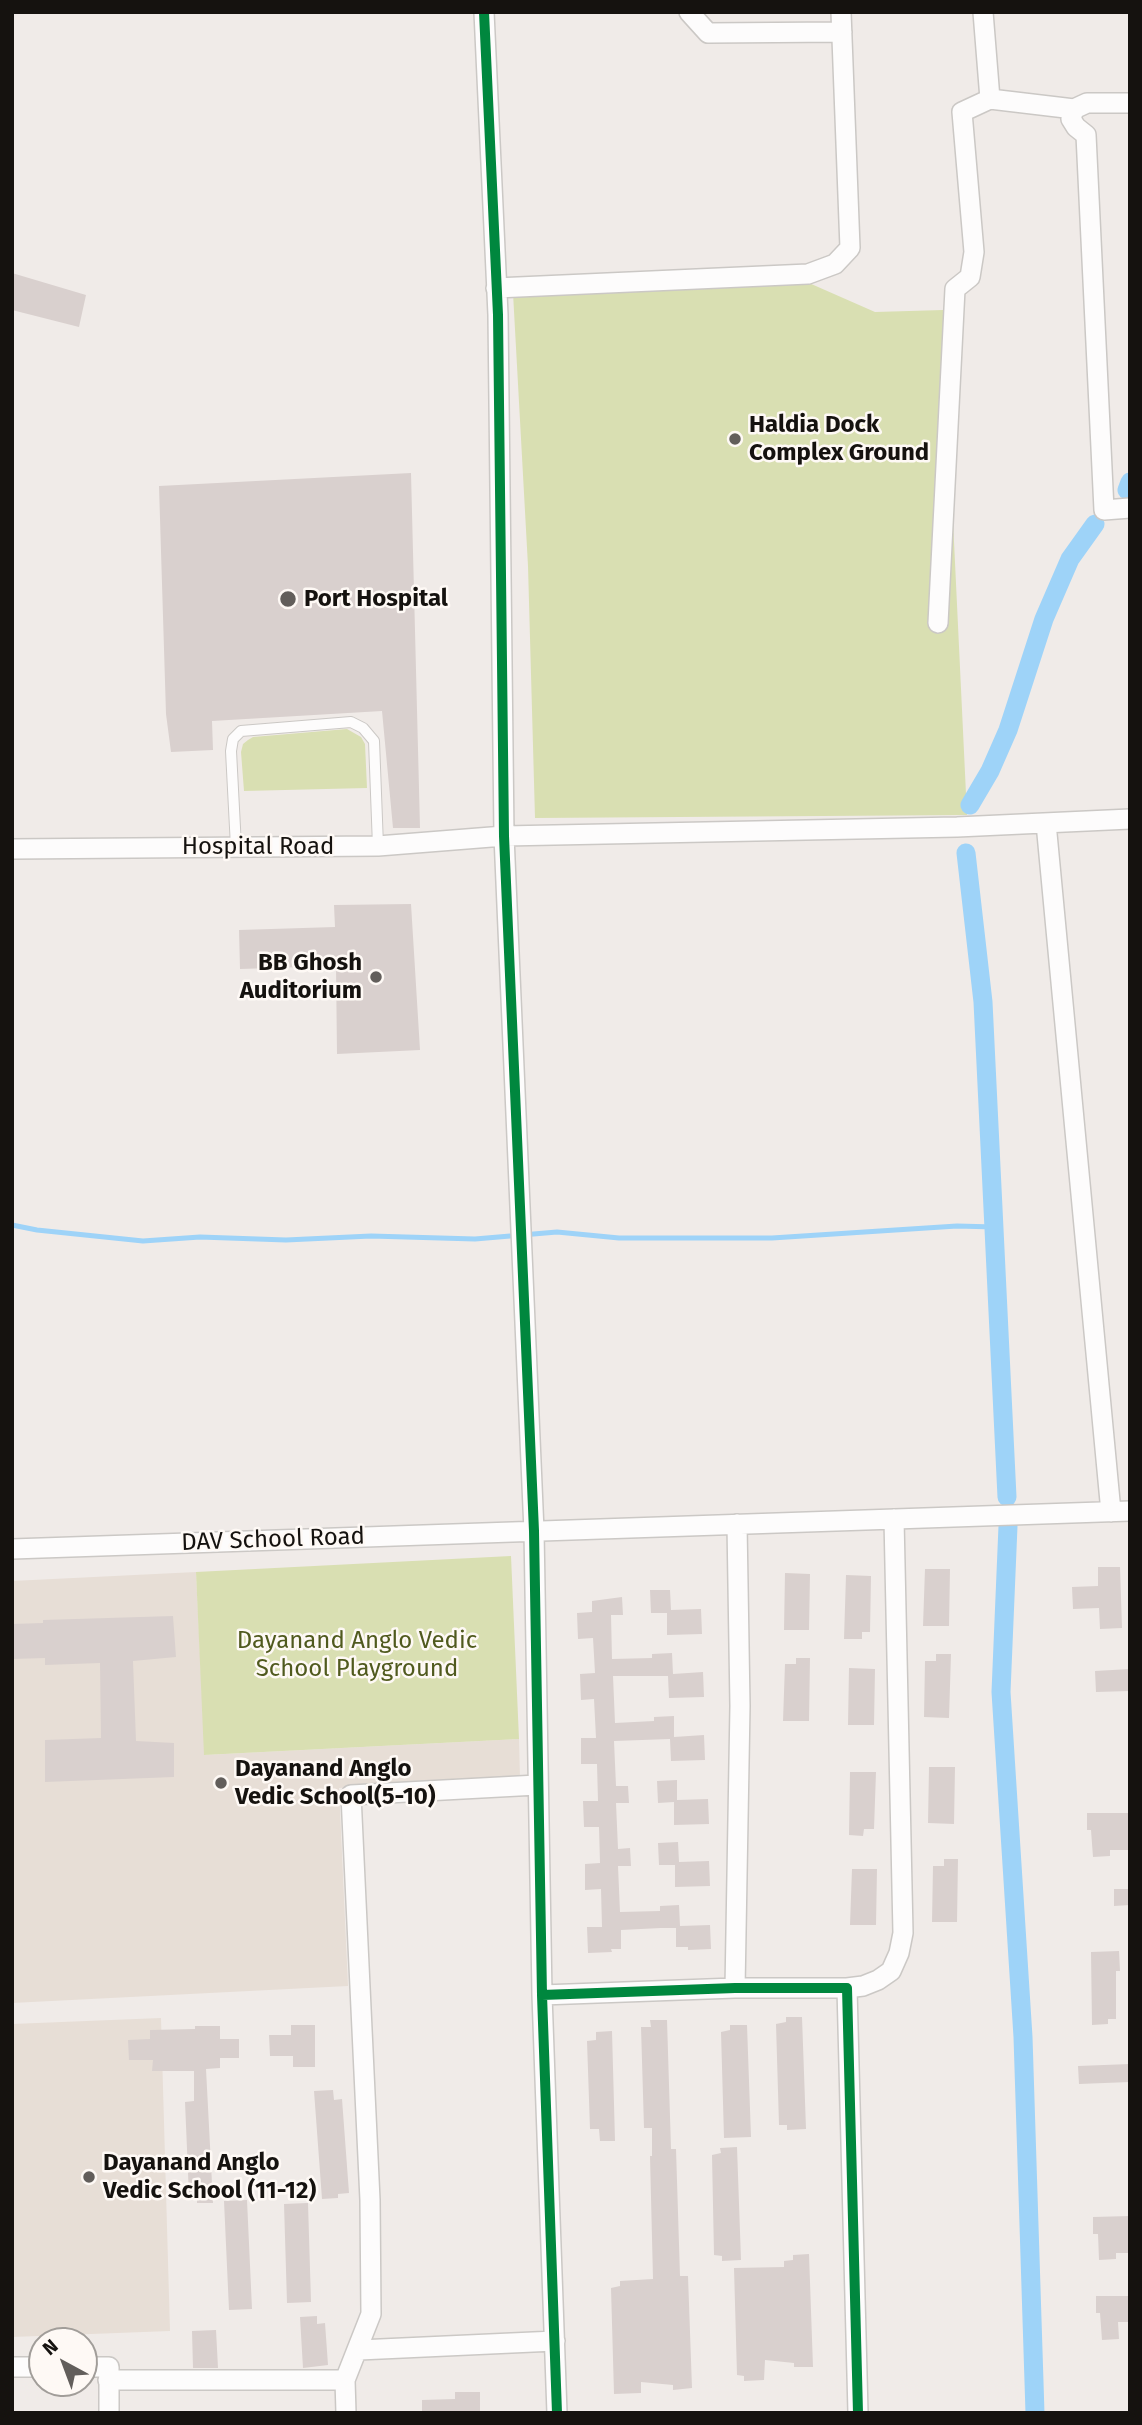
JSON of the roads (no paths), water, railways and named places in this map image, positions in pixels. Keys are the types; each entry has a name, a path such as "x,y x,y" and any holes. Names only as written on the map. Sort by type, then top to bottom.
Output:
{"street":[{"path":"484,12 496,288 504,836 534,1531 542,1995 557,2413"},
{"path":"689,12 708,33 842,32"},
{"path":"496,288 808,274 835,264 850,248 841,12"},
{"path":"983,12 989,99"},
{"path":"938,624 956,289 970,277 974,252 962,112 989,99 1074,109 1087,103 1130,103"},
{"path":"1074,109 1071,118 1076,127 1086,135 1104,509 1130,508"},
{"name":"Hospital Road","path":"12,849 378,846 504,836 1130,819"},
{"path":"1046,823 1120,1512"},
{"name":"DAV School Road","path":"12,1549 1120,1512"},
{"path":"542,1995 734,1988 847,1988 863,1986 891,1971 899,1954 903,1933 894,1519"},
{"path":"734,1988 740,1706 737,1524"},
{"path":"346,2413 345,2380 371,2314 370,2200 351,1795 537,1785"},
{"path":"847,1988 858,2413"},
{"path":"359,2350 555,2341"},
{"path":"98,2367 109,2367 109,2413"},
{"path":"108,2380 345,2380"}],"lane":[{"path":"236,847 231,751 233,739 241,731 351,722 363,728 374,741 378,846"}],"waterway":[{"path":"1127,490 1130,482"},
{"path":"970,805 990,771 1008,730 1044,619 1070,559 1095,524"},
{"path":"966,853 983,1002 1007,1497"},
{"path":"12,1225 143,1241 200,1237 286,1240 371,1236 475,1239 557,1232 619,1238 772,1238 957,1226 995,1227"},
{"path":"1008,1526 1001,1692 1023,2037 1035,2413"}],"place":[{"name":"Haldia Dock Complex Ground","path":"735,439"},
{"name":"Port Hospital","path":"288,599"},
{"name":"BB Ghosh Auditorium","path":"376,977"},
{"name":"Dayanand Anglo Vedic School(5-10)","path":"221,1783"},
{"name":"Dayanand Anglo Vedic School (11-12)","path":"89,2177"}],"park label":[{"name":"Dayanand Anglo Vedic School Playground","path":"357,1655"}]}
